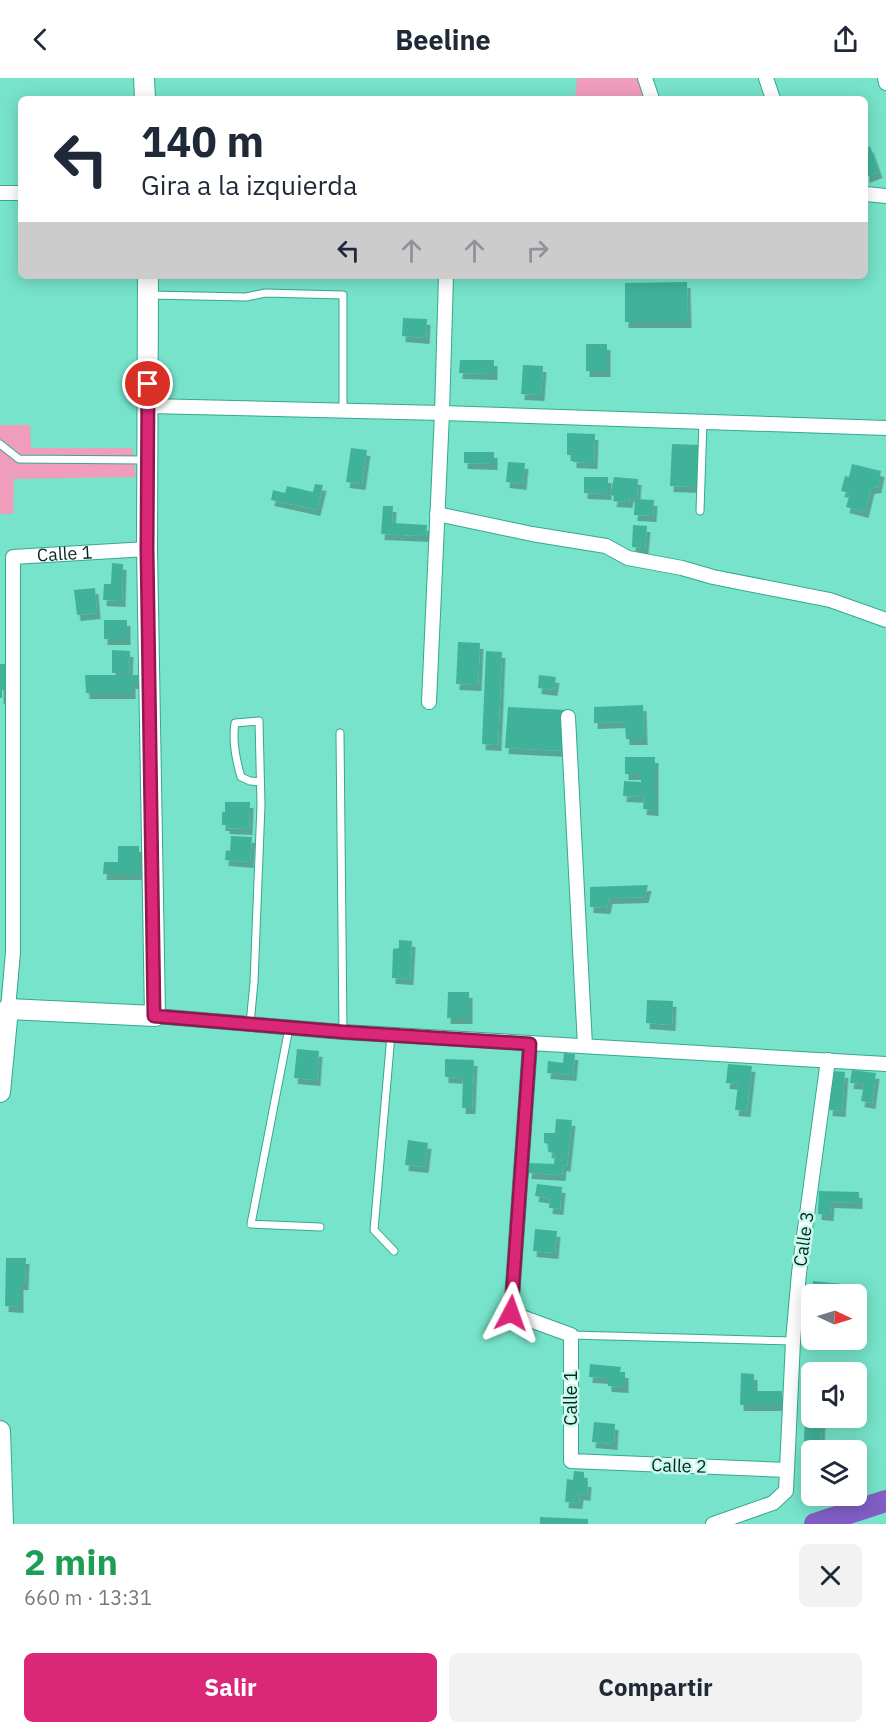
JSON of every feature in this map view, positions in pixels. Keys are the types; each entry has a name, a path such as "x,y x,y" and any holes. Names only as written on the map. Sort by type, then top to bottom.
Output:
{"main road":[{"path":"144,78 145,96"},
{"path":"8,1009 154,1016 147,549 148,286"},
{"name":"Calle 1","path":"0,1092 8,1009"},
{"path":"0,1431 3,1524"}],"street":[{"path":"645,78 651,96"},
{"path":"766,78 772,96"},
{"path":"885,78 886,83"},
{"path":"0,193 18,193"},
{"path":"868,195 886,196"},
{"path":"429,702 446,279"},
{"path":"148,406 343,410 886,428"},
{"path":"437,514 532,534 606,546 628,558 682,567 713,577 830,600 886,620"},
{"name":"Calle 1","path":"8,1009 13,952 7,558 147,549"},
{"path":"568,717 585,1046"},
{"path":"154,1016 343,1032 886,1064"},
{"path":"530,1044 511,1313 571,1335"},
{"name":"Calle 3","path":"713,1524 773,1503 786,1491 793,1341 799,1273 828,1060"},
{"name":"Calle 1","path":"571,1335 571,1461"},
{"name":"Calle 2","path":"571,1461 787,1470"}],"lane":[{"path":"148,286 246,297 265,293 343,295 343,410"},
{"path":"700,511 703,422"},
{"path":"0,444 19,459 148,460"},
{"path":"250,1024 254,982 261,782 259,721 235,723 233,735 238,767 242,777 250,781 261,782"},
{"path":"339,733 343,1032"},
{"path":"289,1028 251,1224 320,1227"},
{"path":"391,1035 374,1230 394,1251"},
{"path":"571,1335 793,1341"}],"shaded area":[{"path":"577,78 638,78 644,96 575,96"},
{"path":"0,425 30,425 31,448 132,448 136,477 14,479 13,514 0,514"}],"building":[{"path":"870,146 879,172 868,176 868,147"},
{"path":"687,282 688,322 625,322 625,283"},
{"path":"403,318 427,319 426,338 402,336"},
{"path":"586,344 607,344 607,371 586,371"},
{"path":"460,360 494,360 494,374 459,373"},
{"path":"523,365 543,366 541,395 521,394"},
{"path":"567,433 595,434 594,463 573,462 573,455 567,455"},
{"path":"672,444 699,445 697,487 670,486"},
{"path":"351,448 367,450 362,484 346,482"},
{"path":"464,452 494,452 494,464 464,463"},
{"path":"508,462 525,463 523,484 506,482"},
{"path":"852,464 881,471 878,487 871,488 865,512 846,507 850,493 841,491 845,476 849,477"},
{"path":"584,477 608,477 608,494 584,493"},
{"path":"614,477 638,479 637,496 630,496 629,502 613,501 614,496 610,495"},
{"path":"315,484 323,485 317,510 271,500 273,490 285,493 287,486 313,492"},
{"path":"635,499 654,500 653,516 634,515"},
{"path":"383,506 393,506 392,523 427,525 426,536 381,534"},
{"path":"633,525 647,526 645,548 632,547"},
{"path":"112,563 123,564 122,601 103,600 104,584 111,584"},
{"path":"95,588 97,613 77,615 74,590"},
{"path":"104,620 127,620 127,639 104,639"},
{"path":"458,642 480,643 478,685 456,684"},
{"path":"112,650 130,651 129,673 112,673"},
{"path":"486,651 502,652 498,745 482,744"},
{"path":"0,664 7,664 5,691 2,690 2,698 0,698"},
{"path":"85,675 138,675 138,683 132,683 132,693 86,693"},
{"path":"539,675 556,677 554,690 538,688"},
{"path":"643,705 644,739 626,739 625,722 594,723 594,707"},
{"path":"508,707 566,710 564,751 505,748"},
{"path":"625,757 655,757 655,810 643,809 644,797 623,796 624,781 641,782 641,774 625,774"},
{"path":"225,802 250,802 249,829 226,828 226,825 222,825"},
{"path":"231,836 252,837 250,862 225,860 226,850 230,851"},
{"path":"118,846 139,846 139,874 103,874 104,862 118,862"},
{"path":"648,885 645,897 609,898 607,908 590,907 590,887"},
{"path":"399,940 412,941 410,979 392,978 393,949 399,948"},
{"path":"448,992 469,992 469,1018 447,1018"},
{"path":"647,1000 673,1001 672,1025 646,1023"},
{"path":"297,1049 319,1051 317,1080 294,1078"},
{"path":"564,1053 575,1054 573,1075 547,1073 548,1061 563,1063"},
{"path":"445,1059 474,1060 472,1108 462,1108 463,1078 445,1077"},
{"path":"728,1064 752,1066 747,1111 735,1110 738,1084 726,1083"},
{"path":"852,1070 876,1073 872,1103 861,1101 864,1084 850,1083"},
{"path":"832,1071 845,1072 842,1111 829,1110"},
{"path":"556,1119 572,1120 567,1166 563,1165 562,1175 528,1173 529,1163 554,1164 555,1153 548,1152 549,1144 544,1143 544,1133 555,1133"},
{"path":"408,1140 428,1143 425,1167 405,1165"},
{"path":"537,1184 562,1187 560,1209 549,1208 550,1198 535,1196"},
{"path":"819,1191 859,1192 859,1203 831,1202 830,1215 818,1214"},
{"path":"535,1229 557,1231 555,1253 533,1251"},
{"path":"6,1258 26,1258 25,1284 20,1284 20,1307 5,1306"},
{"path":"813,1281 842,1284 813,1284"},
{"path":"590,1364 621,1367 620,1372 625,1372 625,1387 608,1386 608,1378 589,1377"},
{"path":"741,1373 754,1374 754,1391 782,1391 782,1405 740,1405"},
{"path":"594,1422 615,1424 614,1444 592,1442"},
{"path":"805,1428 822,1428 821,1440 804,1440"},
{"path":"574,1471 584,1472 584,1481 588,1481 587,1495 580,1494 579,1503 565,1502 567,1479 573,1480"},
{"path":"540,1517 588,1519 588,1524 540,1524"}],"waterway":[{"path":"815,1524 886,1501"}],"route":[{"path":"148,384 147,549 154,1016 343,1032 530,1044 511,1313"}]}
